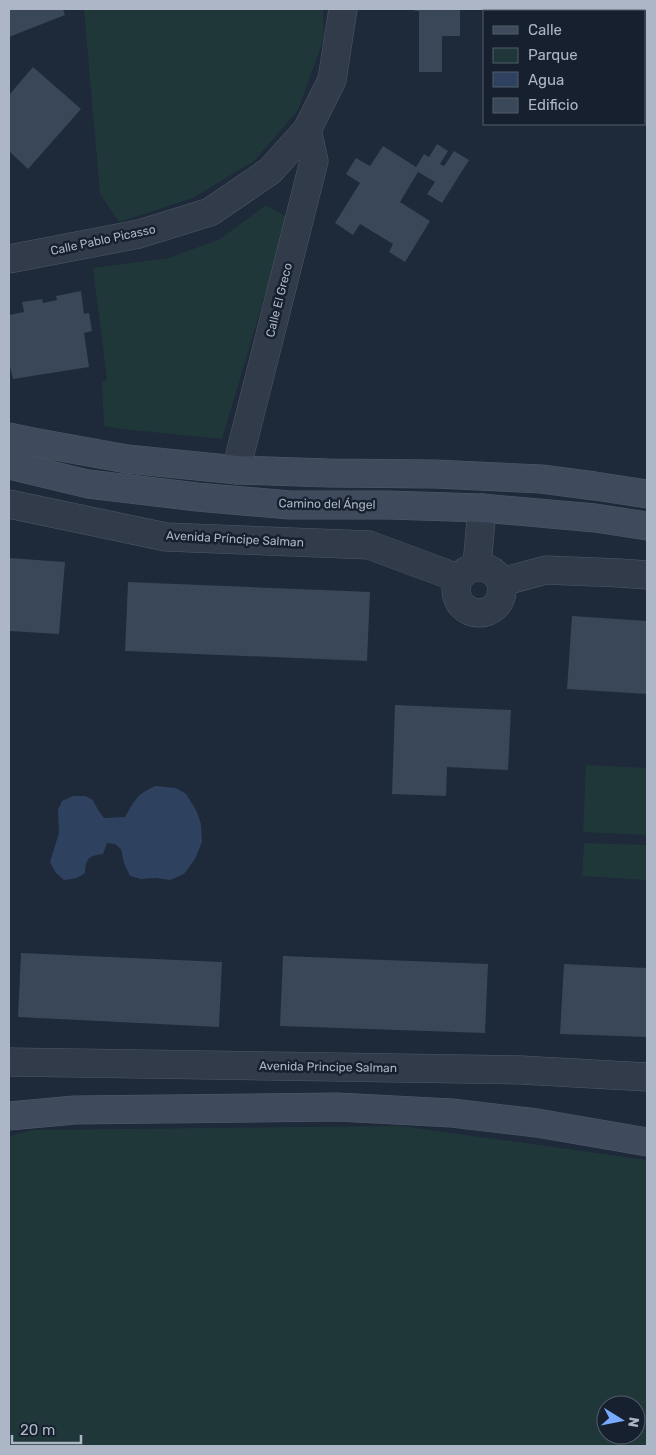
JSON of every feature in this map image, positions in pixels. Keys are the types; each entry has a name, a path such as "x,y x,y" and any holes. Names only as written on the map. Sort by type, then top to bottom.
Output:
{"street":[{"name":"Calle Pablo Picasso","path":"9,259 138,234 210,212 270,171 307,130 332,80 343,9"},
{"name":"Calle El Greco","path":"237,470 314,161 307,130"},
{"path":"9,437 127,459 237,470 435,474 541,479 647,494"},
{"name":"Camino del Ángel","path":"9,465 88,484 197,497 290,505 388,505 482,508 595,518 647,526"},
{"name":"Avenida Príncipe Salman","path":"9,504 166,537 369,545 468,572"},
{"path":"468,572 485,567 492,570 501,582 502,594 497,605 488,612 477,614 465,610 458,601 455,590 468,572 482,508"},
{"path":"501,582 546,570 647,575"},
{"name":"Avenida Principe Salman","path":"9,1062 521,1070 647,1077"},
{"path":"9,1116 75,1110 337,1108 452,1113 528,1122 647,1142"}],"green space":[{"path":"84,9 323,9 324,38 298,110 254,161 193,198 119,222 100,194"},
{"path":"266,205 288,218 222,439 104,426 102,383 107,379 93,268 169,258 220,239"},
{"path":"586,765 647,768 647,835 583,832"},
{"path":"584,843 647,845 647,880 582,876"},
{"path":"401,1126 647,1160 647,1446 9,1446 9,1136 33,1130"}],"water":[{"path":"155,786 176,788 186,794 196,810 201,824 202,842 195,859 184,874 170,880 156,878 141,879 130,876 124,863 121,849 115,844 107,843 103,854 91,857 87,861 85,873 77,878 64,880 56,873 50,862 59,833 58,810 62,801 73,796 85,796 93,800 104,818 125,817 137,799 144,792"}],"building":[{"path":"9,9 63,9 65,15 9,37"},
{"path":"415,9 460,9 460,36 442,36 442,72 419,72 419,11 415,11"},
{"path":"33,67 81,109 28,169 9,151 9,95"},
{"path":"437,144 448,151 440,164 444,166 454,151 469,160 442,203 427,194 435,182 418,172 400,202 430,221 405,262 389,252 393,244 360,224 353,235 335,223 360,183 346,174 356,158 370,166 383,146 416,167 424,154 429,157"},
{"path":"81,291 84,314 89,313 92,331 84,333 89,367 13,379 9,363 9,315 24,312 22,302 42,299 43,303 57,300 56,296"},
{"path":"9,558 65,562 59,634 9,631"},
{"path":"128,582 370,592 367,661 125,651"},
{"path":"572,616 647,621 647,694 567,689"},
{"path":"395,705 511,710 508,770 447,767 446,796 392,794"},
{"path":"21,953 222,962 219,1027 18,1017"},
{"path":"283,956 488,964 485,1033 280,1026"},
{"path":"564,964 647,968 647,1037 560,1034"}]}
